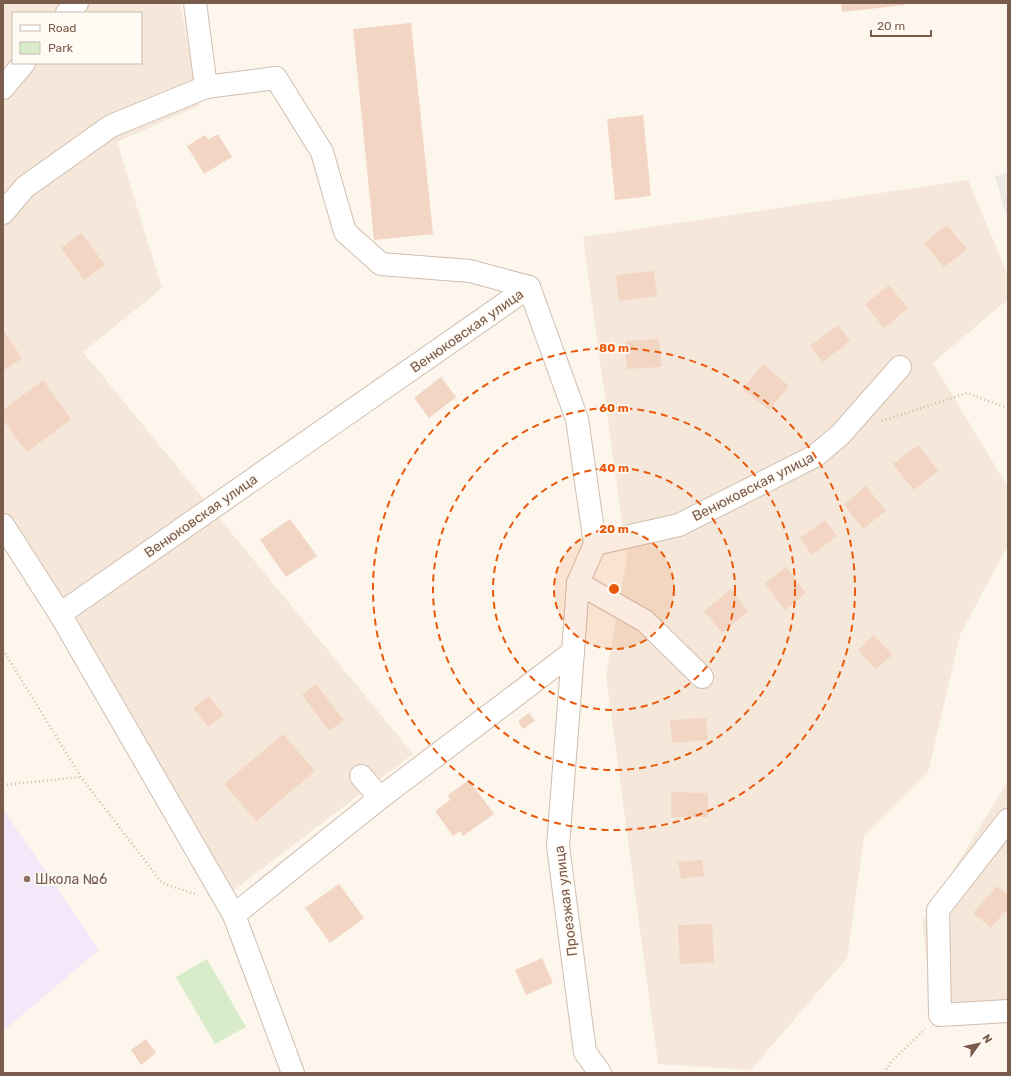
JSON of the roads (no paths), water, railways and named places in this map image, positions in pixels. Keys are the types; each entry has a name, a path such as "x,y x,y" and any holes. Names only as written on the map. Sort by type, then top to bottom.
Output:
{"street":[{"path":"68,12 76,3"},
{"path":"195,3 206,87"},
{"path":"3,88 23,64"},
{"name":"Венюковская улица","path":"3,213 25,186 111,126 206,87 276,78 322,152 345,232 381,264 470,271 529,287"},
{"path":"529,287 577,419 595,544"},
{"name":"Венюковская улица","path":"60,614 529,287"},
{"name":"Венюковская улица","path":"595,544 679,525 815,456 840,435 900,367"},
{"path":"3,525 60,614 234,915 293,1073"},
{"name":"Проезжая улица","path":"595,544 578,583 558,846 585,1052 600,1073"},
{"path":"578,583 645,621 702,677"},
{"path":"234,915 380,798 573,652"},
{"path":"361,776 380,798"},
{"path":"1008,820 938,910 940,1015 1008,1011"}],"place":[{"name":"Школа №6","path":"27,879"}]}
